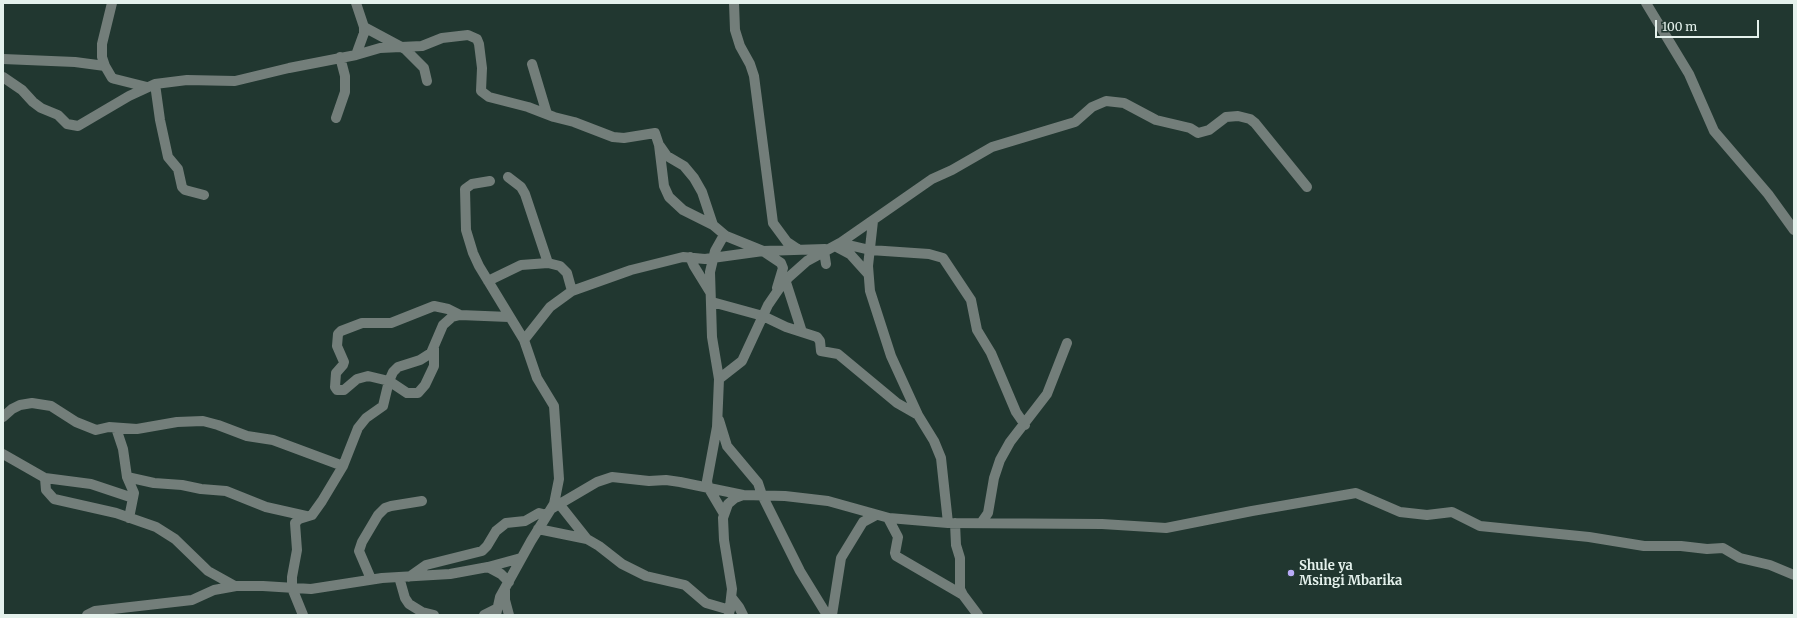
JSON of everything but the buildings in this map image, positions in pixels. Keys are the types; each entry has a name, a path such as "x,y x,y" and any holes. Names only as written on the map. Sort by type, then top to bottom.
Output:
{"street":[{"path":"112,3 102,44 102,57 105,66 112,78 151,86"},
{"path":"356,3 364,27 360,47 356,55"},
{"path":"734,3 735,30 740,46 750,64 754,76 773,223 787,246 783,268 775,294"},
{"path":"1646,3 1689,74 1714,131 1768,194 1794,230"},
{"path":"364,27 401,47 424,68 428,81"},
{"path":"3,77 22,90 41,108 58,115 67,124 78,126 151,86 187,80 235,81 340,57 356,55 380,48 422,46 442,38 460,35 473,36 477,39 481,52 481,91 489,97 506,102 526,100 545,110 588,126 613,138 624,138 655,133 659,145 661,175 669,197 688,213 713,225 724,235 740,243 763,251 778,260 783,268 785,282 796,308 802,332"},
{"path":"336,118 345,92 345,76 340,57"},
{"path":"3,59 75,62 105,66"},
{"path":"532,64 545,110"},
{"path":"151,86 168,157 178,169 182,187 185,190 204,195"},
{"path":"720,379 742,361 775,294 807,261 873,221 932,178 952,170 992,147 1075,122 1092,107 1106,101 1124,103 1156,120 1190,128 1198,133 1209,130 1226,117 1238,116 1250,119 1255,123 1307,187"},
{"path":"659,145 667,156 684,166 694,178 702,192 713,225"},
{"path":"508,177 521,187 525,194 548,263"},
{"path":"490,181 466,187 464,201 468,239 473,253 488,281 524,340 537,378 554,406 559,479 553,510"},
{"path":"873,221 868,274 870,291 891,356 918,415 934,441 941,458 956,545 960,558 960,589 978,615"},
{"path":"724,235 713,257 710,272 713,299 712,337 720,379 716,431 708,470 708,487 724,514"},
{"path":"524,340 550,307 572,291 631,270 678,258 690,257 703,259 763,251 787,246 799,250 831,247 929,254 941,257 946,262 971,300 978,330 991,353 1016,412 1025,424"},
{"path":"826,264 831,247"},
{"path":"831,247 850,254 868,274"},
{"path":"690,257 713,299 763,316 786,327 817,337 820,341 821,351 838,354 897,403 918,415"},
{"path":"488,281 521,265 548,263 560,266 567,273 572,291"},
{"path":"460,315 448,309 434,306 391,323 362,323 341,331 338,334 337,346 344,362 335,377 335,387 337,390 344,390 362,376 377,377 389,380 407,393 418,393 425,385 434,366 434,348 443,325 452,317 460,315 509,317"},
{"path":"981,523 988,513 997,465 1004,451 1048,391 1067,343"},
{"path":"295,525 299,519 308,517 315,512 343,466 358,428 366,418 383,406 389,380 398,367 426,356 434,348"},
{"path":"3,417 12,409 20,405 43,404 51,406 76,422 96,430 105,428 137,429 187,421 203,421 247,436 273,440 343,466"},
{"path":"717,414 727,446 753,476 800,571 827,615"},
{"path":"116,428 123,449 127,477 134,493 129,518"},
{"path":"3,454 45,478 91,484 133,498"},
{"path":"127,477 149,483 182,485 201,489 226,491 266,507 308,517"},
{"path":"484,615 496,612 507,585 521,558 538,529 553,510 597,482 609,477 649,481 666,480 743,495 762,495 828,501 876,516 888,518 952,523 1109,524 1166,528 1356,493 1400,512 1427,515 1452,512 1480,526 1588,537 1644,546 1681,546 1708,549 1723,548 1740,558 1770,565 1794,575"},
{"path":"45,478 46,490 54,499 116,512 156,527 166,533 208,571 236,586"},
{"path":"553,510 587,539 599,546 618,562 650,577 685,585 706,603 730,613 732,589 723,534 724,514 728,504 735,498 743,495"},
{"path":"371,579 359,551 362,542 378,515 385,508 391,506 422,501"},
{"path":"409,577 426,565 482,551 487,546 496,531 506,523 525,521 539,513 553,510"},
{"path":"286,512 295,525 297,550 292,588 303,615"},
{"path":"832,615 841,558 863,522 876,516"},
{"path":"888,518 898,538 895,555 963,595"},
{"path":"538,529 587,539"},
{"path":"87,615 95,611 188,601 214,590 236,586 311,589 371,579 434,577 488,567 521,558"},
{"path":"488,567 502,574 507,585 505,600 509,615"},
{"path":"399,578 405,598 409,604 422,613 434,615"},
{"path":"732,598 743,615"}],"place":[{"name":"Shule ya Msingi Mbarika","path":"1291,573"}]}
